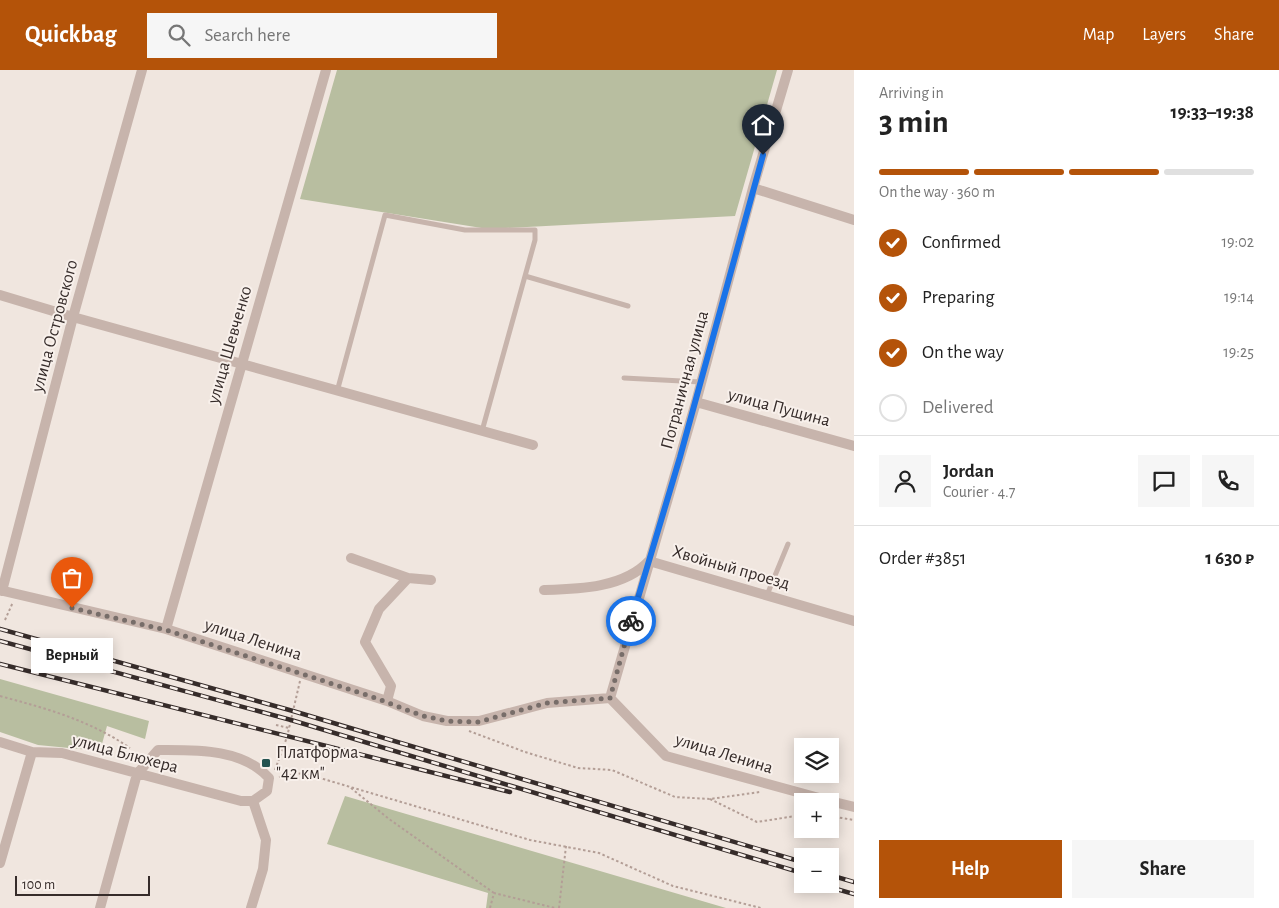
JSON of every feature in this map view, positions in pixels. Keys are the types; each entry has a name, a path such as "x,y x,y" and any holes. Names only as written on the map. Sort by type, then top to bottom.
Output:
{"street":[{"name":"улица Островского","path":"1,591 73,317 142,70"},
{"name":"улица Шевченко","path":"166,630 326,70"},
{"name":"Пограничная улица","path":"610,698 696,402 753,188 788,70"},
{"path":"753,188 854,220"},
{"path":"0,295 533,445"},
{"name":"улица Пущина","path":"696,402 854,446"},
{"path":"351,558 408,578 431,580"},
{"name":"Хвойный проезд","path":"544,590 591,588 640,572 649,561 854,621"},
{"path":"387,701 391,686 365,642 379,609 408,578"},
{"name":"улица Ленина","path":"1,591 166,630 387,701 423,716 447,721 478,722 547,703 610,698 666,756 801,793"},
{"name":"улица Блюхера","path":"0,742 32,752 62,754 242,801 254,801"},
{"path":"100,908 137,774 158,750 199,750 235,757 260,768 269,778 267,791 254,801 266,840 262,869 251,908"},
{"path":"0,863 32,752"},
{"name":"улица Ленина","path":"839,803 853,805"}],"lane":[{"path":"338,388 385,215 465,230 535,230 535,240 482,431"},
{"path":"525,276 628,306"},
{"path":"624,378 701,382"},
{"path":"767,595 788,544"}],"path":[{"path":"5,620 16,595"},
{"path":"269,778 276,770 289,728 302,673"},
{"path":"0,696 77,718 105,731 130,748"},
{"path":"276,725 289,728"},
{"path":"462,728 525,752 578,768 612,770 675,797 710,799 765,791"},
{"path":"269,778 303,773 530,840 566,845 599,853 673,886 761,908"},
{"path":"349,787 389,819 494,893 555,908"},
{"path":"710,799 757,822 794,817"},
{"path":"839,818 854,820"},
{"path":"559,908 566,845"},
{"path":"490,908 494,893"}],"green space":[{"path":"337,70 777,70 735,216 488,229 300,199"},
{"path":"0,679 149,721 145,739 107,726 100,751 38,745 0,732"},
{"path":"345,796 726,908 486,908 488,893 327,844"}],"railway":[{"path":"0,629 293,711 794,860"},
{"path":"0,641 291,720 794,871"},
{"path":"0,664 510,792"},
{"path":"839,878 854,882"},
{"path":"839,890 854,894"}],"way so far":[{"path":"72,608 166,630 387,701 423,716 447,721 478,722 547,703 610,698 631,621"}],"place":[{"name":"Верный","path":"72,608"},
{"name":"Платформа \"42 км\"","path":"266,763"}],"route":[{"path":"631,621 660,530 763,155"}]}
